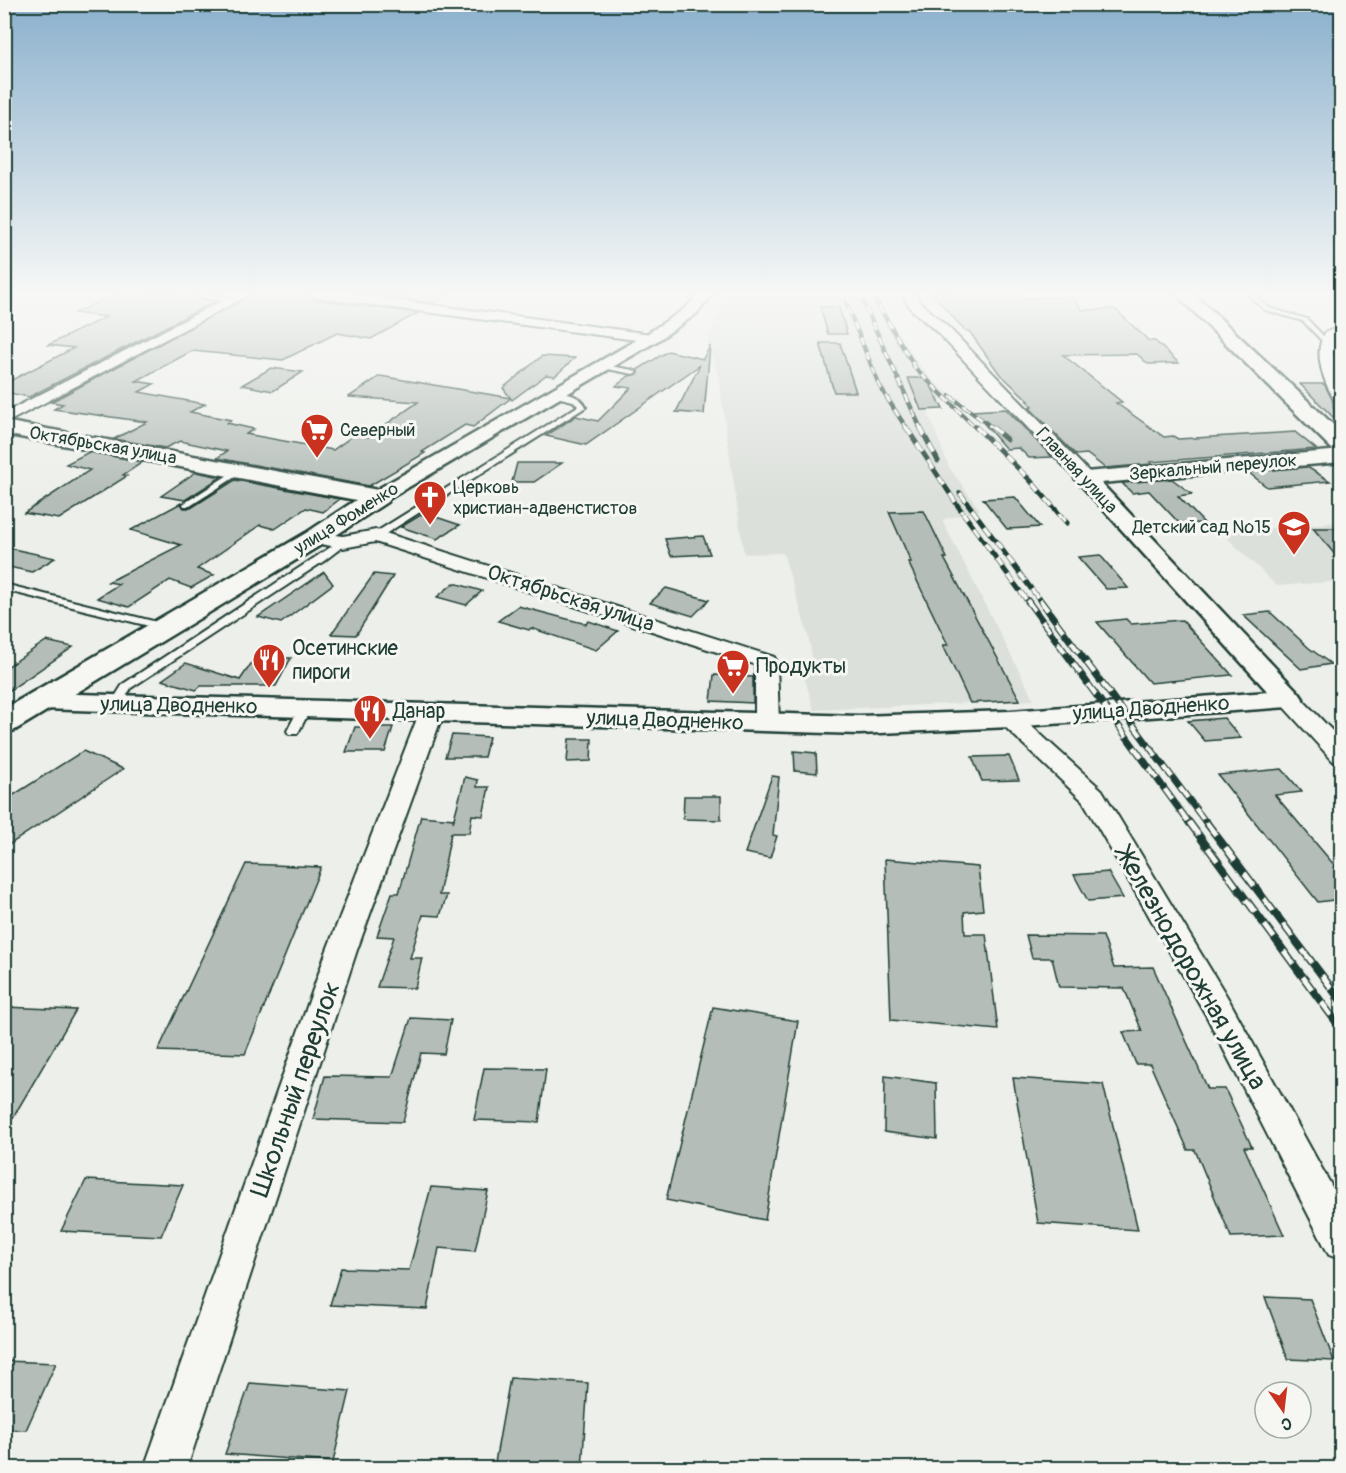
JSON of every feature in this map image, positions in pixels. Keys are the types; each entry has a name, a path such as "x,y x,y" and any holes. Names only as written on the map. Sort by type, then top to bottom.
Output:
{"main road":[{"path":"1254,362 1341,446"},
{"name":"Октябрьская улица","path":"4,428 242,470 378,497"},
{"name":"улица Фоменко","path":"4,723 378,497"}],"street":[{"path":"4,419 114,362"},
{"name":"улица Фоменко","path":"378,497 609,362"},
{"name":"Главная улица","path":"973,362 1085,478 1341,756"},
{"path":"1333,362 1341,402"},
{"name":"Зеркальный переулок","path":"1085,478 1341,456"},
{"name":"Октябрьская улица","path":"315,537 343,542 376,536 753,656 766,662 767,724"},
{"name":"улица Дводненко","path":"41,701 117,703 299,720 432,711 859,726 1288,699"},
{"name":"Школьный переулок","path":"165,1468 342,950 432,711"},
{"name":"Железнодорожная улица","path":"1010,718 1093,796 1218,1009 1341,1242"}],"lane":[{"path":"602,366 633,372"},
{"path":"376,536 582,407 576,399 555,394"},
{"path":"187,504 242,470"},
{"path":"117,703 127,686 321,559 343,542"},
{"path":"4,587 165,627"}],"shaded area":[{"path":"714,362 918,362 928,376 947,392 964,400 914,400 919,410 927,410 949,467 980,510 942,520 1034,700 814,710 799,659 813,662 808,635 783,553 744,554 718,375"},
{"name":"Детский сад №15","path":"1341,522 1341,581 1277,586 1221,532"}],"building":[{"path":"47,362 98,362 29,397 4,392 4,384"},
{"path":"126,362 172,362 136,381 154,384 139,392 205,404 190,412 231,420 227,423 254,429 246,434 333,450 354,435 368,437 418,402 349,397 380,376 511,398 473,427 465,425 422,452 425,453 369,486 217,458 227,451 180,441 165,448 114,439 147,422 54,409 63,404 51,402"},
{"path":"535,362 571,362 555,376 546,375 512,400 503,388"},
{"path":"650,362 709,362 704,414 676,412 700,365 586,445 546,436 576,416 598,421 631,388 616,386 629,376 638,374 637,370"},
{"path":"825,362 846,362 856,392 834,392"},
{"path":"991,362 1071,362 1122,402 1116,403 1164,437 1173,436 1178,439 1295,432 1316,449 1150,462 1152,464 1105,468 1087,454 1076,455 1029,407 1032,406 1027,401 1029,401 999,373"},
{"path":"1146,362 1179,363 1148,364"},
{"path":"271,368 303,372 273,391 242,385"},
{"path":"908,378 927,378 943,409 921,410"},
{"path":"1300,384 1324,384 1332,399 1335,419"},
{"path":"1006,409 1052,457 1029,458 1019,448 1006,449 973,411"},
{"path":"89,452 143,462 123,475 127,476 59,519 24,513 90,470 66,464"},
{"path":"517,463 562,463 534,482 512,482"},
{"path":"1307,467 1330,481 1267,487 1248,472"},
{"path":"196,472 221,477 185,500 161,496"},
{"path":"1172,479 1192,494 1178,496 1204,523 1180,524 1149,491 1132,493 1122,483"},
{"path":"235,480 340,499 323,512 306,508 275,529 260,525 197,569 214,575 191,588 170,580 129,607 97,598 119,584 108,582 181,545 131,530 181,503 184,508 191,508"},
{"path":"1015,497 1040,527 1007,529 983,499"},
{"path":"924,511 947,558 944,558 1020,700 970,703 943,645 948,645 908,562 911,562 889,512"},
{"name":"Церковь христиан-адвенстистов","path":"424,513 460,525 437,539 401,527"},
{"path":"1313,528 1341,528 1341,562"},
{"path":"703,536 710,554 671,556 665,539"},
{"path":"4,547 55,558 32,572 4,566"},
{"path":"1100,555 1128,588 1106,589 1078,557"},
{"path":"324,572 333,584 281,623 258,617"},
{"path":"374,574 393,576 356,635 331,634"},
{"path":"454,583 482,591 466,605 437,597"},
{"path":"666,588 709,600 693,616 650,603"},
{"path":"518,606 586,624 589,621 618,631 596,650 531,628 529,630 498,621"},
{"path":"1270,612 1309,648 1331,664 1301,669 1243,615"},
{"path":"1126,619 1131,624 1182,620 1232,675 1150,683 1097,622"},
{"path":"46,641 73,647 4,694 4,669"},
{"path":"255,658 291,658 276,686 201,686 196,690 162,680 186,663 240,680"},
{"path":"714,675 753,677 753,703 711,701"},
{"path":"1224,718 1241,738 1205,741 1188,721"},
{"name":"Данар","path":"355,727 393,727 385,752 346,752"},
{"path":"452,735 489,737 484,757 445,757"},
{"path":"569,739 592,739 591,761 567,762"},
{"path":"83,751 123,769 4,848 4,801"},
{"path":"794,751 816,753 817,773 795,771"},
{"path":"1009,756 1019,780 982,781 972,757"},
{"path":"1282,769 1302,792 1275,795 1341,873 1341,899 1318,902 1218,775"},
{"path":"772,776 779,777 773,835 777,836 770,858 745,853"},
{"path":"465,777 478,780 477,787 489,787 483,816 472,815 469,833 451,833 439,895 447,895 440,916 423,915 410,958 422,958 415,988 377,987 394,937 377,936 392,893 399,893 421,816 454,819"},
{"path":"684,796 721,796 721,820 683,819"},
{"path":"885,859 978,867 983,910 964,912 965,934 986,934 998,1030 891,1020"},
{"path":"246,864 321,867 245,1054 158,1051"},
{"path":"1108,872 1123,898 1088,901 1074,875"},
{"path":"1026,935 1103,936 1114,968 1153,967 1208,1089 1225,1089 1252,1147 1244,1147 1284,1235 1231,1237 1195,1150 1188,1150 1150,1064 1136,1064 1123,1032 1142,1031 1124,988 1059,987 1052,958 1032,958"},
{"path":"4,1007 76,1010 4,1133"},
{"path":"713,1007 798,1021 765,1220 666,1200"},
{"path":"411,1018 451,1020 444,1054 421,1053 403,1122 313,1119 325,1076 392,1077"},
{"path":"484,1068 546,1069 539,1122 474,1120"},
{"path":"885,1076 936,1083 937,1139 884,1132"},
{"path":"1013,1078 1103,1084 1138,1230 1038,1223"},
{"path":"86,1180 183,1185 161,1236 61,1231"},
{"path":"431,1187 488,1191 475,1251 439,1248 427,1309 330,1305 341,1268 409,1270"},
{"path":"1265,1297 1310,1299 1334,1361 1288,1359"},
{"path":"4,1361 56,1363 26,1430 4,1429"},
{"path":"510,1378 588,1383 582,1468 494,1468"},
{"path":"250,1383 350,1391 333,1462 225,1454"}],"railway":[{"path":"870,362 880,387 907,429"},
{"path":"890,362 921,428"},
{"path":"912,362 916,369 977,429"},
{"path":"950,396 994,429"},
{"path":"906,427 958,506 1028,602"},
{"path":"976,427 1030,480 1067,523"},
{"path":"992,427 1007,440"},
{"path":"921,428 938,461"},
{"path":"960,493 1041,602"},
{"path":"1027,600 1190,824"},
{"path":"1040,600 1207,824"},
{"path":"1189,822 1342,1030"},
{"path":"1206,822 1342,1002"}],"place":[{"name":"Северный","path":"317,459"},
{"name":"Церковь христиан-адвенстистов","path":"430,526"},
{"name":"Детский сад №15","path":"1294,556"},
{"name":"Осетинские пироги","path":"269,689"},
{"name":"Продукты","path":"733,695"},
{"name":"Данар","path":"370,740"}]}
